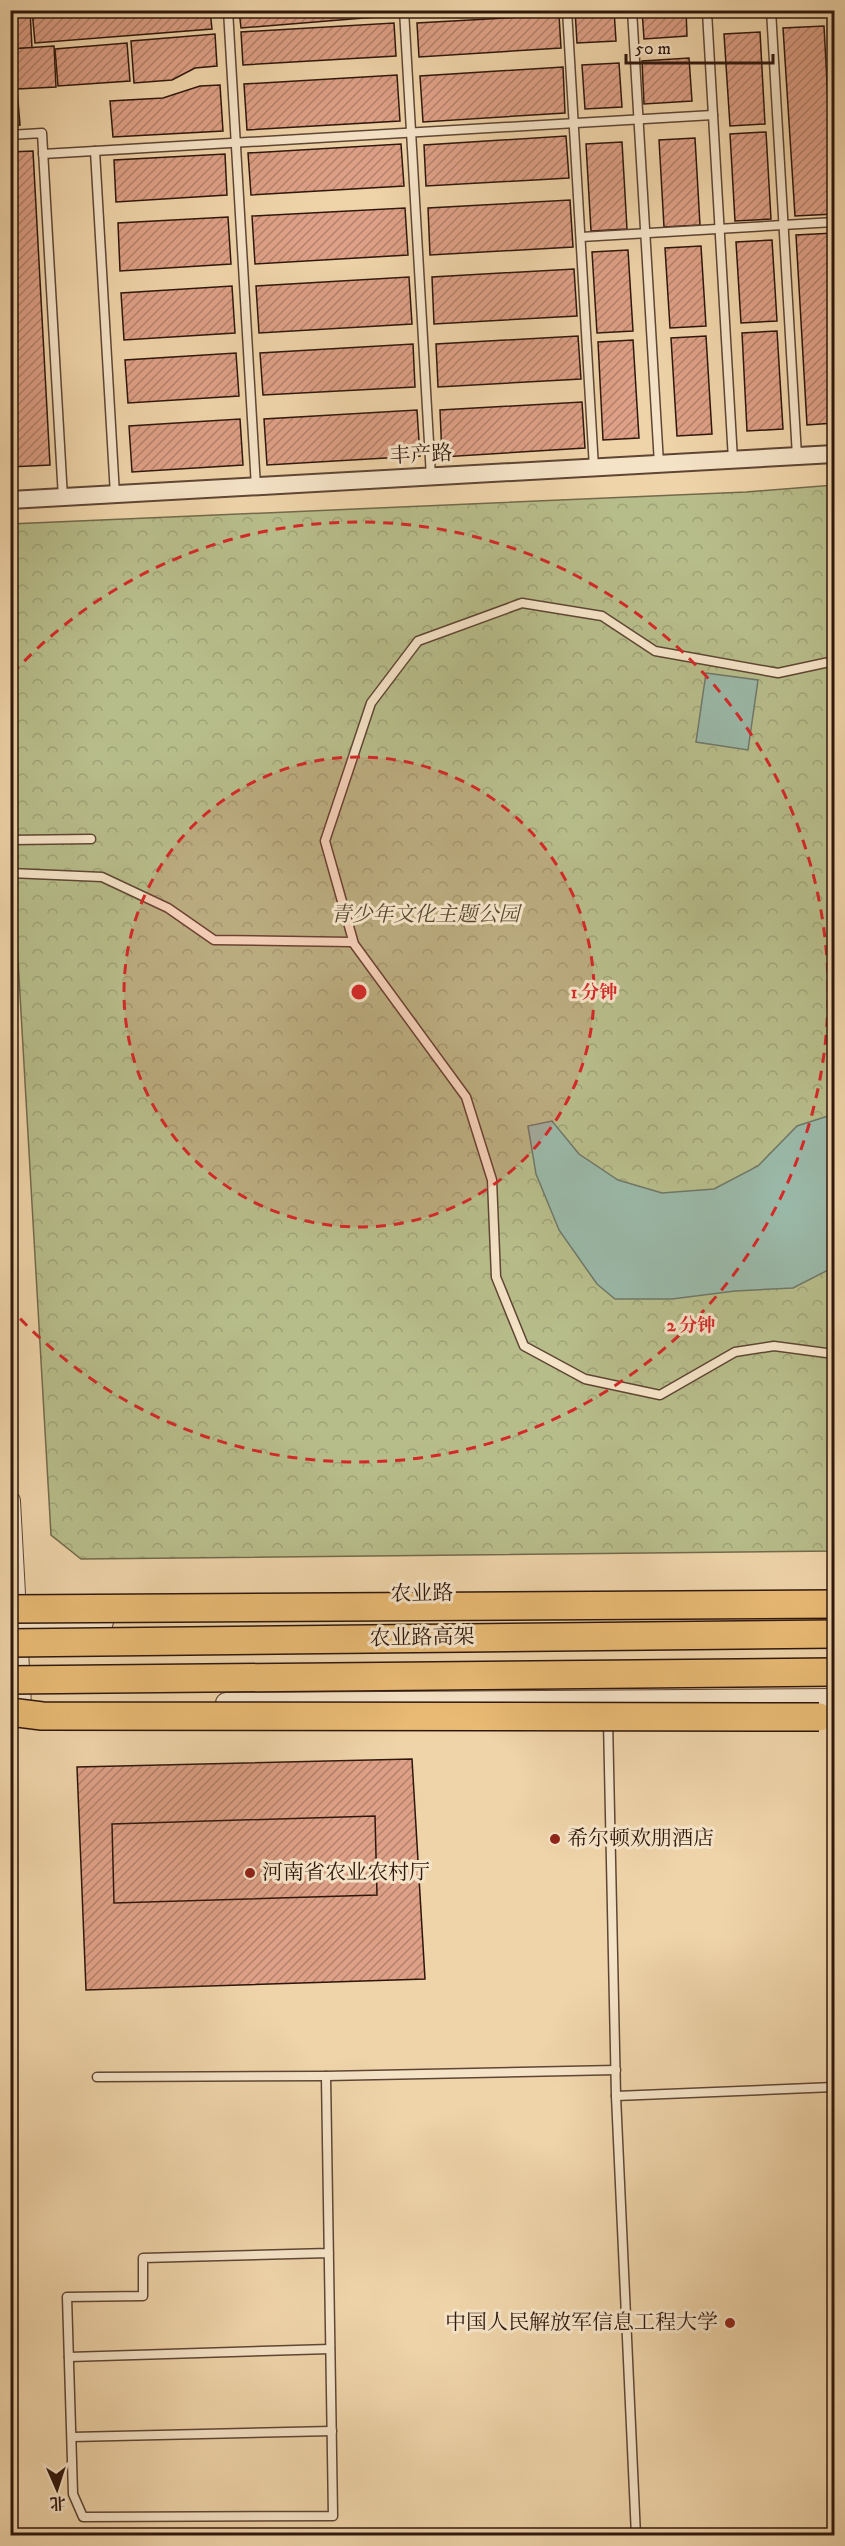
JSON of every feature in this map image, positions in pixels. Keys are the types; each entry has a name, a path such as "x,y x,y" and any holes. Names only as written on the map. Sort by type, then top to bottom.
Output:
{"highway":[{"path":"12,1624 834,1604"},
{"name":"农业路高架","path":"12,1624 834,1634"},
{"name":"农业路高架","path":"10,1680 834,1671"},
{"path":"14,1708 42,1716 826,1708"}],"street":[{"name":"丰产路","path":"10,500 63,499 834,454"},
{"path":"10,1501 14,1708 608,1701 826,1708"},
{"name":"农业路","path":"12,1624 834,1614"}],"lane":[{"path":"228,10 256,488"},
{"path":"404,10 431,477"},
{"path":"567,10 594,468"},
{"path":"632,10 659,464"},
{"path":"730,10 707,12 733,460"},
{"path":"771,10 797,456"},
{"path":"832,10 834,42"},
{"path":"44,154 713,115"},
{"path":"10,135 42,133 63,499"},
{"path":"95,151 115,496"},
{"path":"581,237 834,222"},
{"path":"834,661 778,674 655,651 602,616 522,603 418,641 371,703 325,841 354,944 466,1097 492,1180 496,1277 524,1346 585,1379 660,1395 735,1352 774,1346 834,1354"},
{"path":"10,840 91,839"},
{"path":"10,873 102,877 168,908 214,940 351,942"},
{"path":"608,1701 616,2096 636,2535"},
{"path":"97,2077 326,2076 616,2070"},
{"path":"326,2076 329,2253 330,2349 332,2431 333,2516 82,2517 73,2494 68,2297 143,2296 143,2258 329,2253"},
{"path":"616,2096 834,2087"},
{"path":"69,2358 330,2349"},
{"path":"72,2437 332,2431"}],"green space":[{"name":"青少年文化主题公园","path":"834,485 834,1551 81,1559 51,1535 11,838 10,524 746,492"}],"shaded area":[{"path":"706,673 758,680 748,750 696,742"},
{"path":"834,1114 834,1267 793,1288 735,1291 672,1299 615,1299 597,1284 559,1230 536,1174 528,1126 552,1121 579,1154 618,1180 662,1193 714,1189 758,1166 797,1126"}],"building":[{"path":"10,10 30,10 32,48 10,49"},
{"path":"32,10 210,10 212,29 35,43"},
{"path":"239,10 388,10 388,16 241,28"},
{"path":"575,10 614,10 616,41 577,43"},
{"path":"642,10 686,10 687,36 644,39"},
{"path":"559,15 561,48 419,57 417,23"},
{"path":"394,23 396,56 243,65 241,32"},
{"path":"824,26 834,214 795,216 783,28"},
{"path":"760,32 765,124 730,126 724,34"},
{"path":"215,34 217,66 195,68 172,80 134,83 131,41"},
{"path":"127,43 130,81 58,86 55,49"},
{"path":"54,46 56,87 17,89 20,125 10,126 10,49"},
{"path":"689,58 692,101 644,104 642,61"},
{"path":"619,63 622,107 585,109 582,65"},
{"path":"563,67 565,113 423,122 420,76"},
{"path":"397,75 400,121 247,130 244,84"},
{"path":"220,85 223,131 113,137 110,101 163,98 200,86"},
{"path":"766,132 771,219 735,221 730,134"},
{"path":"566,136 569,178 426,186 424,145"},
{"path":"695,138 700,225 664,227 659,140"},
{"path":"622,142 627,229 591,231 586,144"},
{"path":"401,144 404,186 251,195 248,153"},
{"path":"33,151 50,465 10,467 10,152"},
{"path":"225,154 227,195 116,202 114,160"},
{"path":"570,200 573,247 430,255 428,208"},
{"path":"405,208 408,255 255,264 252,216"},
{"path":"228,217 231,264 120,271 118,223"},
{"path":"834,233 834,423 807,425 796,235"},
{"path":"772,240 777,321 741,323 736,242"},
{"path":"701,246 706,326 670,328 665,248"},
{"path":"628,250 633,331 597,333 592,252"},
{"path":"574,269 577,316 434,324 432,277"},
{"path":"409,277 412,324 259,333 256,286"},
{"path":"232,286 235,333 124,340 121,293"},
{"path":"777,331 783,429 747,431 742,333"},
{"path":"578,336 581,379 438,387 436,344"},
{"path":"706,336 712,434 677,436 671,338"},
{"path":"633,340 639,438 603,440 598,342"},
{"path":"413,344 415,387 263,395 260,353"},
{"path":"236,353 239,396 128,403 125,360"},
{"path":"582,402 585,448 442,457 440,410"},
{"path":"417,410 420,456 267,465 264,419"},
{"path":"240,419 243,465 132,472 129,426"},
{"name":"河南省农业农村厅","path":"412,1759 425,1979 86,1990 77,1767"},
{"path":"375,1816 377,1895 114,1903 112,1824"}],"place":[{"name":"希尔顿欢朋酒店","path":"555,1839"},
{"name":"河南省农业农村厅","path":"250,1873"},
{"name":"中国人民解放军信息工程大学","path":"730,2323"}]}
